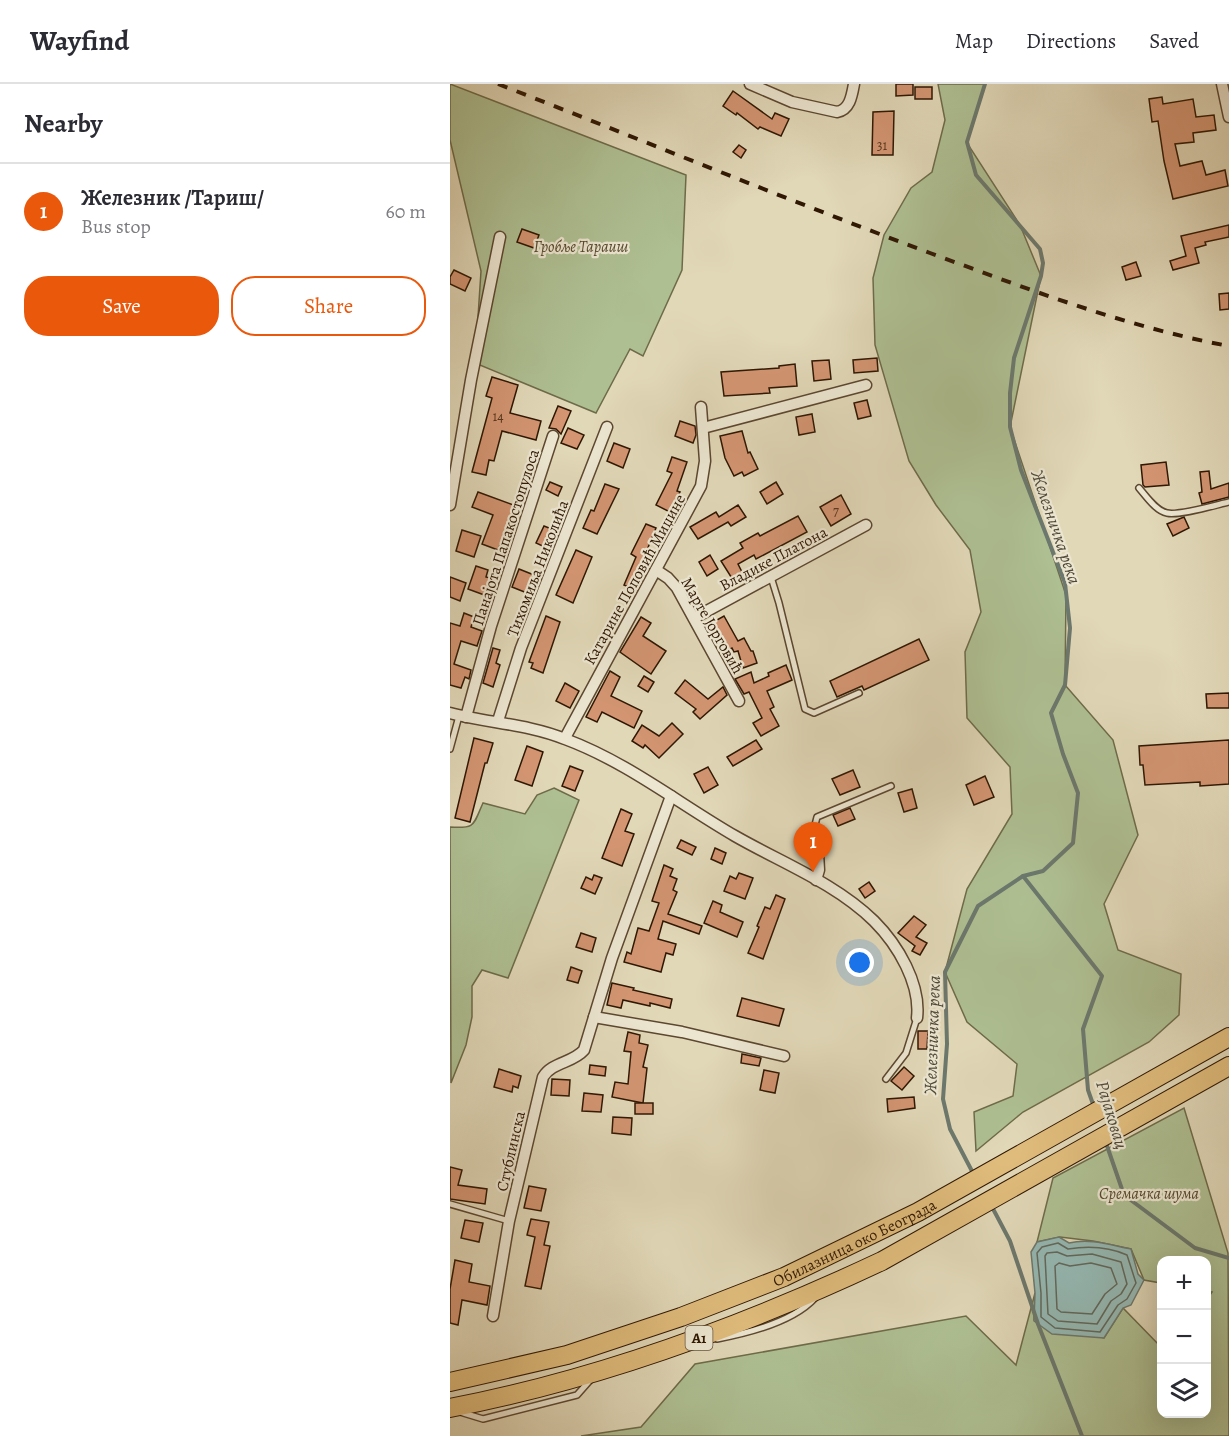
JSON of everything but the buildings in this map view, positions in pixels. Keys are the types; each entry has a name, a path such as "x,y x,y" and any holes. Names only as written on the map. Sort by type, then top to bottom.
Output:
{"highway":[{"name":"Обилазница око Београда","path":"450,1382 567,1354 681,1317 784,1277 918,1212 1229,1037"},
{"name":"Обилазница око Београда","path":"450,1408 598,1371 689,1342 826,1287 882,1261 1229,1066"}],"street":[{"path":"750,84 792,102 837,112 843,111 848,106 854,84"},
{"path":"1224,84 1229,87"},
{"path":"1224,84 1229,117"},
{"path":"450,506 471,380 500,237"},
{"path":"703,428 866,385"},
{"name":"Катарине Поповић Миџине","path":"564,738 701,486 705,461 701,407"},
{"name":"Тихомиља Николића","path":"498,721 521,648 608,427"},
{"name":"Панајота Папакостопулоса","path":"458,715 491,626 553,436"},
{"name":"Владике Платона","path":"694,618 866,525"},
{"name":"Марте Јорговић","path":"656,570 677,588 739,701"},
{"path":"458,715 498,721 564,738 604,755 647,779 735,836 816,880 860,909 884,933 902,958 914,987 919,1007 918,1018"},
{"name":"Стублинска","path":"494,1316 509,1221 543,1077 550,1068 582,1053 612,958 671,796"},
{"path":"816,880 819,870 818,853"},
{"path":"594,1017 682,1032 784,1056"}],"lane":[{"path":"1138,489 1159,509 1167,513 1229,502"},
{"path":"771,576 805,709 814,713 859,693"},
{"path":"450,749 458,715"},
{"path":"818,853 815,825 817,817 891,786"},
{"path":"886,1079 906,1053 918,1018"},
{"path":"450,1204 509,1221"}],"green space":[{"name":"Гробље Тараиш","path":"450,84 686,175 682,270 643,356 630,349 596,413 475,363 481,271 450,140"},
{"path":"938,84 985,84 967,143 1020,225 1041,276 1010,427 1066,595 1065,685 1113,740 1138,835 1104,904 1118,950 1181,974 1179,1015 1149,1042 1023,1112 976,1151 974,1112 1013,1096 1017,1064 967,1022 945,972 967,889 1012,814 1010,767 967,718 965,652 981,612 970,550 936,505 909,461 875,345 873,278 884,235 911,188 932,172 945,120"},
{"path":"554,788 579,800 508,978 482,970 472,986 472,1017 466,1045 451,1083 450,827 465,827 472,824 483,803 525,814 537,795"},
{"name":"Сремачка шума","path":"1184,1108 1228,1253 1229,1436 581,1436 641,1427 695,1364 966,1316 1016,1365 1035,1293 1034,1320 1104,1338 1123,1308 1157,1343 1157,1418 1211,1418 1211,1256 1157,1256 1157,1282 1144,1280 1131,1249 1060,1237 1037,1242 1053,1178"}],"water":[{"path":"1059,1237 1069,1243 1092,1242 1131,1249 1138,1274 1144,1280 1131,1305 1123,1308 1104,1338 1052,1334 1034,1321 1035,1293 1031,1252 1037,1242"}],"waterway":[{"name":"Железничка река","path":"974,1175 950,1129 943,1099 947,1044 945,972 978,906 1023,876 1043,871 1073,843 1078,793 1051,713 1065,685 1070,628 1065,583 1021,470 1010,427 1010,393 1014,358 1041,276 1043,263 1040,249 976,175 967,142 985,84"},
{"name":"Рајаковац","path":"1023,876 1102,976 1083,1029 1088,1090 1094,1107"},
{"name":"Рајаковац","path":"1106,1143 1124,1195 1195,1248 1229,1258"},
{"name":"Железничка река","path":"991,1205 1010,1241 1038,1324 1082,1436"}],"railway":[{"path":"498,84 822,212 1004,280 1115,318 1229,346"}],"place":[{"name":"Железник /Тариш/","path":"813,872"}]}
